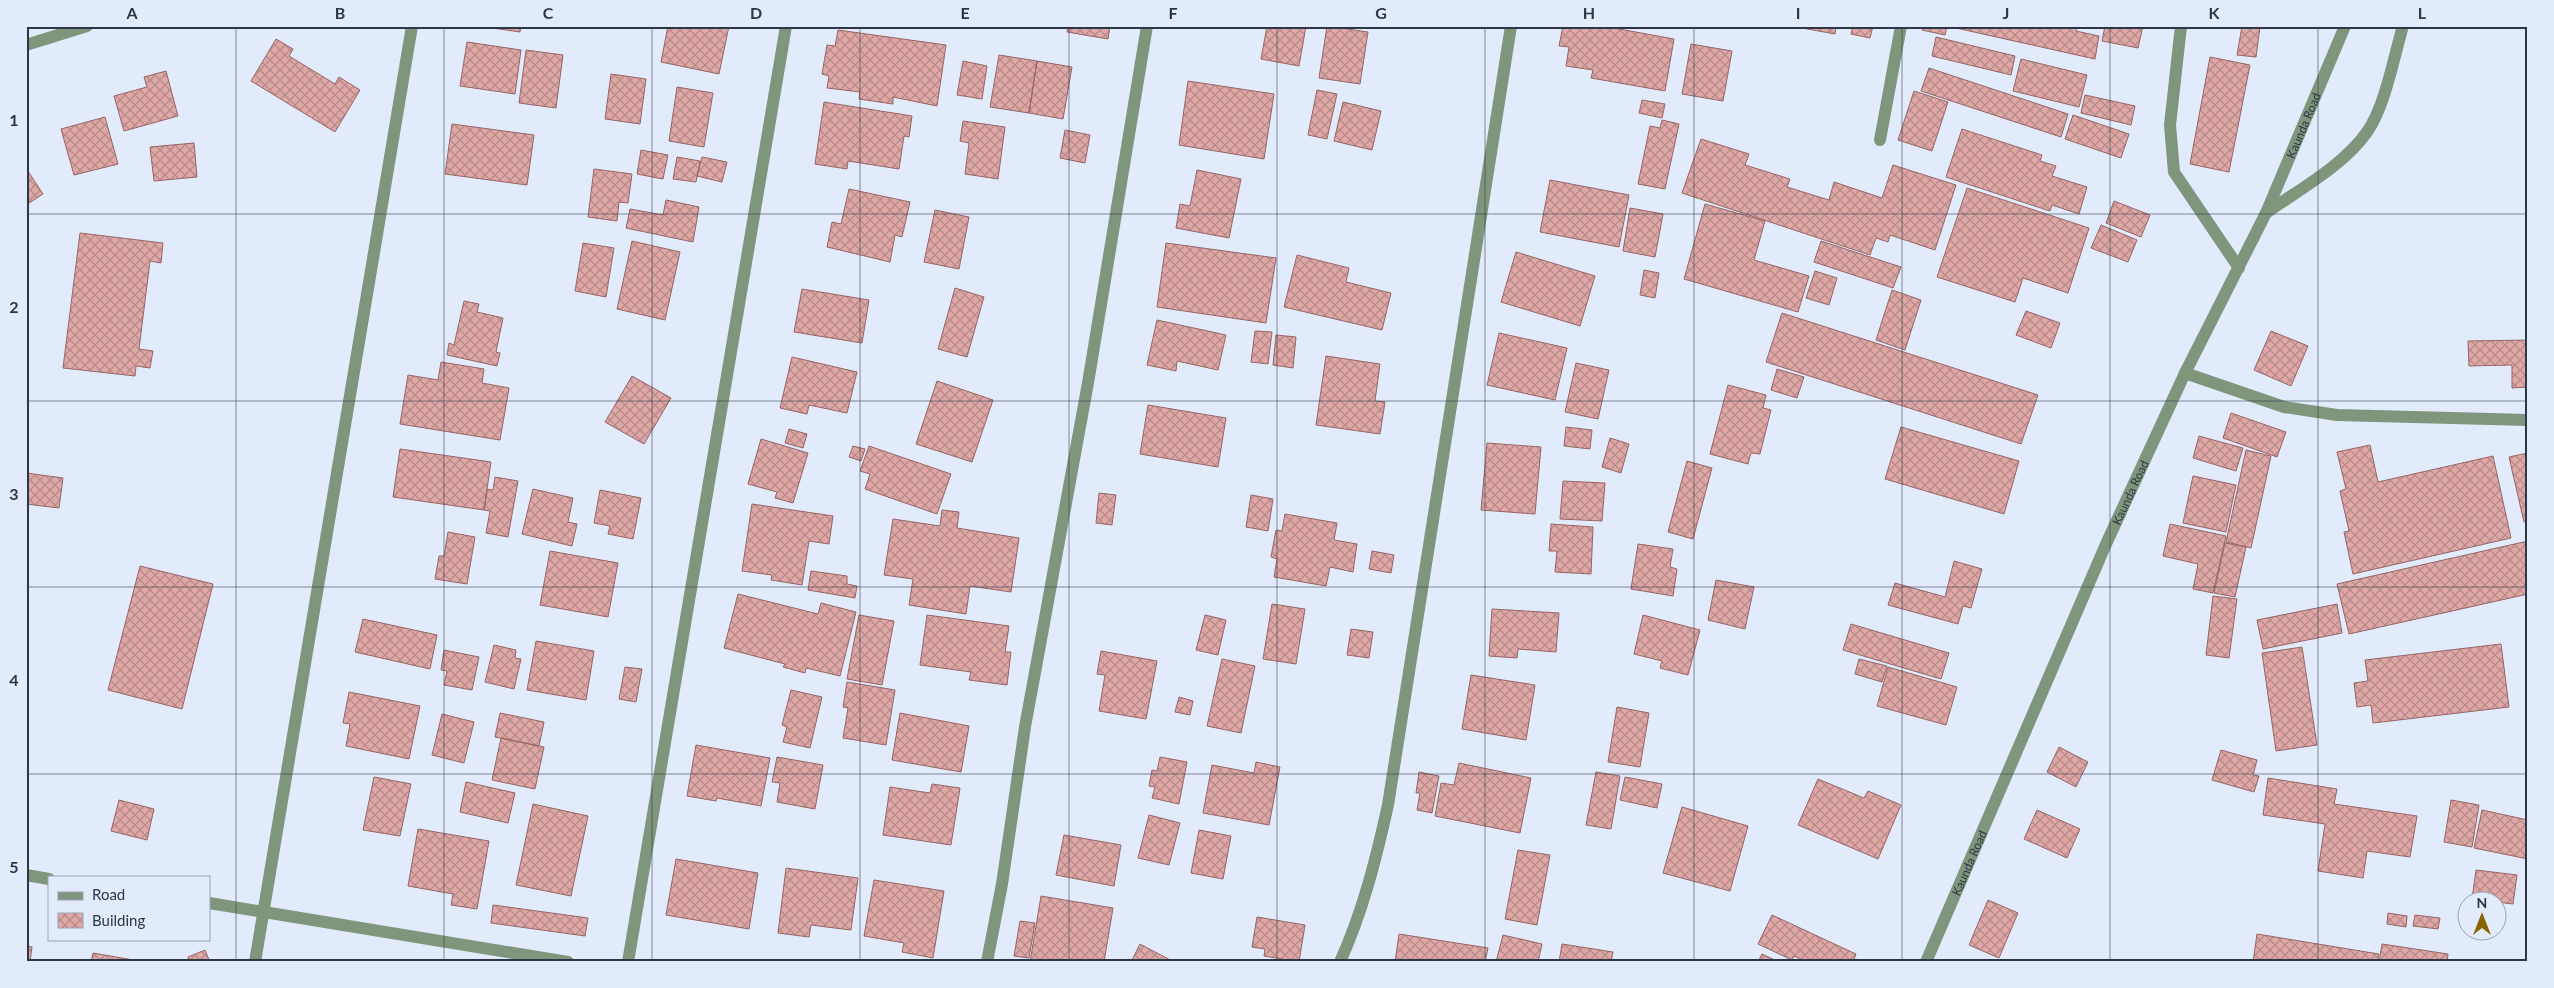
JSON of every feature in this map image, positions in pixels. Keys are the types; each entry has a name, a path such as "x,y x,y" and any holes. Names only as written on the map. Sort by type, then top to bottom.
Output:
{"street":[{"path":"26,45 87,26"},
{"path":"255,962 412,26"},
{"path":"628,962 786,26"},
{"path":"987,962 1005,865 1025,727 1088,383 1147,26"},
{"path":"1340,962 1357,923 1374,867 1388,805 1511,26"},
{"path":"1880,140 1901,26"},
{"path":"2180,26 2170,125 2174,172 2239,268"},
{"name":"Kaunda Road","path":"1926,962 2066,633 2185,373 2266,213 2346,26"},
{"path":"2266,213 2339,161 2368,131 2382,98 2403,26"},
{"path":"2185,373 2284,407 2337,415 2528,420"},
{"path":"26,875 48,878"},
{"path":"210,904 568,962"}],"building":[{"path":"478,26 521,26 520,32"},
{"path":"668,26 729,26 719,74 661,62"},
{"path":"1068,26 1110,26 1108,39 1067,32"},
{"path":"1267,26 1306,26 1299,66 1261,59"},
{"path":"1327,26 1368,32 1360,84 1319,78"},
{"path":"1563,26 1603,26 1674,39 1665,91 1591,78 1593,70 1566,66 1569,47 1559,46"},
{"path":"1791,26 1836,26 1835,34"},
{"path":"1853,26 1873,26 1870,38 1851,34"},
{"path":"1923,26 1947,26 1945,35 1922,30"},
{"path":"1947,26 2077,26 2076,31 2099,36 2095,59"},
{"path":"2105,26 2143,26 2138,48 2102,41"},
{"path":"2242,26 2260,27 2256,57 2237,55"},
{"path":"838,30 946,45 937,106 893,97 893,104 859,99 860,92 827,88 829,76 822,74 827,45 835,46"},
{"path":"1936,37 2015,56 2011,75 1932,56"},
{"path":"276,39 293,49 289,56 335,84 339,77 360,90 335,132 251,81"},
{"path":"467,42 521,50 515,94 460,86"},
{"path":"1691,44 1732,51 1723,101 1682,94"},
{"path":"526,50 563,55 556,108 519,103"},
{"path":"999,55 1037,61 1029,113 990,107"},
{"path":"2210,57 2250,65 2229,172 2190,164"},
{"path":"2021,59 2087,75 2079,107 2013,91"},
{"path":"963,61 987,66 982,99 957,95"},
{"path":"1037,61 1072,67 1063,119 1029,113"},
{"path":"1929,68 2068,114 2061,137 1921,91"},
{"path":"166,71 178,116 124,131 114,96 147,87 144,77"},
{"path":"611,74 646,79 640,124 605,119"},
{"path":"1188,81 1274,94 1264,159 1179,145"},
{"path":"677,87 713,93 704,147 669,141"},
{"path":"1317,90 1337,94 1327,139 1308,135"},
{"path":"1914,91 1948,102 1932,151 1898,140"},
{"path":"2085,95 2135,106 2131,125 2081,113"},
{"path":"1642,100 1665,104 1662,118 1639,113"},
{"path":"824,102 912,116 909,137 904,136 899,169 848,161 847,169 815,164"},
{"path":"1343,102 1381,111 1372,150 1334,141"},
{"path":"2073,115 2129,134 2121,158 2065,139"},
{"path":"105,117 118,164 74,175 61,129"},
{"path":"1662,120 1679,124 1665,189 1638,184 1650,126 1660,128"},
{"path":"963,121 1005,127 998,179 965,174 969,143 960,141"},
{"path":"452,124 534,135 527,185 445,174"},
{"path":"1962,129 2042,155 2040,161 2056,166 2052,176 2087,187 2079,214 2052,205 2050,211 1946,177"},
{"path":"1065,130 1090,135 1085,163 1060,158"},
{"path":"1701,139 1749,154 1745,165 1790,179 1787,187 1829,200 1834,182 1882,198 1893,165 1956,185 1935,250 1890,235 1888,242 1876,238 1870,255 1682,193"},
{"path":"194,143 197,177 154,181 150,147"},
{"path":"641,150 668,155 663,179 637,174"},
{"path":"677,157 700,161 696,182 673,179"},
{"path":"702,157 727,162 722,182 697,176"},
{"path":"26,168 43,194 26,205"},
{"path":"594,169 632,174 628,203 619,202 617,221 588,217"},
{"path":"1197,170 1241,179 1229,238 1176,228 1180,204 1190,206"},
{"path":"1550,180 1629,195 1619,247 1540,232"},
{"path":"1967,188 2089,228 2068,293 2023,278 2015,302 1937,277"},
{"path":"849,189 910,202 902,237 895,235 890,262 827,247 832,222 841,224"},
{"path":"666,200 699,207 693,242 626,228 630,209 663,215"},
{"path":"2114,201 2150,215 2141,237 2106,223"},
{"path":"1705,204 1765,221 1754,260 1809,276 1798,312 1684,279"},
{"path":"1630,208 1663,214 1655,257 1623,251"},
{"path":"935,210 969,217 959,269 924,262"},
{"path":"2101,225 2137,240 2128,262 2091,248"},
{"path":"80,233 163,243 161,263 150,261 139,349 153,351 150,368 136,366 135,376 63,368"},
{"path":"632,241 680,252 665,320 617,309"},
{"path":"1821,241 1901,267 1893,288 1814,262"},
{"path":"583,243 614,248 606,297 575,291"},
{"path":"1166,243 1276,258 1266,323 1157,307"},
{"path":"1516,252 1595,276 1580,326 1501,302"},
{"path":"1297,255 1349,268 1346,282 1391,293 1382,330 1284,307"},
{"path":"1644,270 1659,273 1655,298 1640,295"},
{"path":"1815,271 1837,278 1829,305 1806,298"},
{"path":"955,288 984,297 967,357 938,349"},
{"path":"802,289 869,300 862,343 794,332"},
{"path":"1892,290 1921,300 1905,350 1876,340"},
{"path":"464,301 479,304 477,312 503,318 496,352 500,353 497,366 447,355 449,343 454,345"},
{"path":"2026,311 2060,323 2051,348 2016,335"},
{"path":"1782,313 2038,395 2021,444 1766,362"},
{"path":"1157,320 1226,335 1218,370 1177,361 1176,371 1147,365"},
{"path":"1255,331 1272,332 1268,364 1251,362"},
{"path":"2271,331 2308,346 2291,386 2254,370"},
{"path":"1499,333 1567,348 1555,400 1487,385"},
{"path":"1276,335 1296,337 1293,368 1273,365"},
{"path":"2528,340 2528,387 2512,388 2512,365 2469,366 2468,341"},
{"path":"1326,356 1380,364 1375,401 1385,402 1380,434 1316,425"},
{"path":"792,357 857,372 847,413 809,405 807,414 780,408"},
{"path":"441,362 484,369 482,383 509,388 500,440 400,424 408,375 438,380"},
{"path":"1576,363 1609,370 1598,419 1565,412"},
{"path":"1777,369 1804,377 1797,398 1771,390"},
{"path":"632,376 671,398 644,444 605,422"},
{"path":"937,381 993,400 972,462 916,444"},
{"path":"1728,385 1766,395 1763,408 1771,410 1760,454 1751,453 1748,464 1710,454"},
{"path":"1148,405 1226,418 1218,467 1140,454"},
{"path":"2231,413 2286,432 2277,457 2223,438"},
{"path":"1566,427 1592,430 1590,449 1564,446"},
{"path":"1901,427 2019,461 2004,514 1885,479"},
{"path":"789,429 807,434 803,448 785,443"},
{"path":"2199,436 2243,448 2236,471 2193,458"},
{"path":"1610,438 1629,444 1621,473 1602,467"},
{"path":"761,439 808,453 793,503 775,498 777,492 748,484"},
{"path":"1487,443 1541,447 1535,514 1481,510"},
{"path":"2370,445 2378,482 2493,456 2511,538 2353,574 2344,532 2349,531 2340,491 2346,489 2337,452"},
{"path":"853,446 865,449 861,461 849,457"},
{"path":"869,446 951,474 937,514 865,489 870,474 860,471"},
{"path":"400,449 491,462 484,510 393,497"},
{"path":"2246,450 2271,456 2251,548 2226,542"},
{"path":"2528,453 2528,522 2524,522 2509,457"},
{"path":"1687,461 1712,468 1693,539 1668,532"},
{"path":"26,473 63,478 59,508 26,504"},
{"path":"2193,476 2236,485 2226,532 2183,523"},
{"path":"495,477 518,481 508,537 486,533 490,511 484,510 487,489 493,490"},
{"path":"1563,481 1605,483 1602,521 1560,519"},
{"path":"533,489 573,498 568,522 577,524 572,546 522,534"},
{"path":"600,490 641,498 633,539 608,534 610,526 594,523"},
{"path":"1099,493 1116,495 1112,525 1096,523"},
{"path":"1251,495 1273,499 1268,531 1246,527"},
{"path":"752,504 833,516 829,544 809,541 802,585 771,580 772,575 742,571"},
{"path":"942,510 959,512 957,528 1019,538 1011,592 970,586 966,614 909,605 913,579 884,575 893,519 940,526"},
{"path":"1285,514 1337,523 1334,540 1357,544 1353,572 1330,567 1326,586 1274,577 1277,559 1271,557 1276,530 1282,531"},
{"path":"1551,524 1593,527 1591,574 1555,572 1557,551 1549,551"},
{"path":"2170,524 2226,536 2213,593 2193,589 2198,564 2163,556"},
{"path":"448,532 475,537 467,584 435,579 439,556 444,556"},
{"path":"2528,541 2528,594 2349,634 2337,584"},
{"path":"2225,543 2246,547 2235,597 2214,593"},
{"path":"1638,544 1673,549 1670,567 1677,569 1673,596 1631,589"},
{"path":"550,551 618,563 608,617 540,605"},
{"path":"1372,551 1394,555 1391,573 1369,569"},
{"path":"1954,561 1982,569 1971,608 1963,606 1958,624 1888,605 1895,583 1945,597"},
{"path":"140,566 213,584 182,709 108,690"},
{"path":"811,571 847,576 847,584 857,586 855,598 808,590"},
{"path":"1716,580 1754,587 1745,629 1708,620"},
{"path":"738,594 818,614 821,603 856,612 840,676 806,668 805,673 783,667 785,664 724,648"},
{"path":"2213,596 2237,599 2229,658 2206,655"},
{"path":"1272,604 1305,609 1296,664 1263,659"},
{"path":"2337,604 2342,633 2263,649 2257,620"},
{"path":"1492,609 1559,613 1556,652 1518,649 1517,658 1489,656"},
{"path":"859,615 894,621 882,685 847,679"},
{"path":"927,615 1009,626 1005,652 1011,652 1007,685 969,680 971,672 920,665"},
{"path":"1205,615 1226,620 1218,655 1196,650"},
{"path":"1643,615 1700,630 1688,675 1660,668 1662,661 1634,654"},
{"path":"363,619 437,635 430,669 355,652"},
{"path":"1851,624 1949,653 1941,679 1843,650"},
{"path":"1351,629 1373,632 1369,658 1347,655"},
{"path":"536,641 594,651 586,700 527,690"},
{"path":"2501,644 2509,707 2373,723 2371,705 2357,707 2354,683 2368,681 2365,660"},
{"path":"494,645 516,650 515,658 521,659 514,689 485,682"},
{"path":"2302,647 2317,745 2276,751 2262,653"},
{"path":"444,650 479,657 472,690 444,685 447,671 441,670"},
{"path":"1101,651 1157,661 1146,719 1099,711 1105,675 1097,674"},
{"path":"1222,659 1255,666 1241,733 1207,726"},
{"path":"1859,659 1887,666 1882,682 1855,674"},
{"path":"625,667 642,669 636,702 619,699"},
{"path":"1888,667 1957,687 1946,725 1877,706"},
{"path":"1471,675 1535,685 1526,740 1462,729"},
{"path":"847,682 895,690 886,745 843,738 848,708 843,707"},
{"path":"791,690 822,697 810,748 783,742 787,727 782,725"},
{"path":"349,692 420,706 409,759 346,746 350,724 343,723"},
{"path":"1179,697 1193,701 1190,715 1175,712"},
{"path":"1617,707 1649,713 1640,767 1608,762"},
{"path":"500,713 544,722 539,746 495,737"},
{"path":"900,713 969,726 961,772 892,760"},
{"path":"442,714 474,722 464,763 432,755"},
{"path":"501,738 544,747 535,789 492,780"},
{"path":"696,745 770,758 761,806 717,798 716,801 687,796"},
{"path":"2059,747 2088,762 2076,787 2047,772"},
{"path":"2221,750 2257,760 2253,775 2259,776 2254,792 2212,780"},
{"path":"777,757 823,765 815,809 777,802 780,783 772,782"},
{"path":"1160,757 1187,762 1179,804 1152,798 1155,787 1149,786 1152,770 1157,771"},
{"path":"1256,762 1280,767 1269,825 1203,813 1212,765 1254,773"},
{"path":"1459,763 1531,778 1520,833 1435,816 1441,783 1454,785"},
{"path":"1419,772 1439,776 1432,813 1417,810 1420,793 1416,793"},
{"path":"1596,772 1620,776 1611,829 1586,825"},
{"path":"374,777 411,784 400,836 363,830"},
{"path":"1625,777 1662,784 1657,808 1620,800"},
{"path":"2268,778 2337,789 2334,804 2417,816 2410,857 2367,851 2363,878 2318,871 2325,824 2263,815"},
{"path":"1818,779 1864,798 1868,791 1901,805 1878,859 1798,825"},
{"path":"466,782 515,793 508,823 460,812"},
{"path":"932,784 960,788 951,845 883,835 890,787 930,793"},
{"path":"119,800 154,809 147,840 111,831"},
{"path":"2451,800 2479,805 2472,847 2444,842"},
{"path":"533,804 588,816 571,896 516,885"},
{"path":"1682,807 1748,826 1730,891 1663,873"},
{"path":"2037,810 2080,829 2067,858 2024,839"},
{"path":"2482,810 2528,820 2528,859 2474,848"},
{"path":"1149,815 1180,823 1169,865 1138,858"},
{"path":"418,829 489,841 477,909 451,905 453,894 408,886"},
{"path":"1199,830 1231,836 1223,879 1191,873"},
{"path":"1064,835 1121,845 1114,886 1056,875"},
{"path":"1518,850 1550,855 1537,925 1505,919"},
{"path":"676,859 758,873 749,929 666,915"},
{"path":"786,868 858,878 851,930 811,925 809,937 778,933"},
{"path":"2476,870 2517,875 2513,904 2506,903 2506,890 2473,890"},
{"path":"874,880 944,891 933,958 902,952 904,943 864,936"},
{"path":"1041,896 1113,908 1104,962 1030,962"},
{"path":"1988,900 2018,913 1999,958 1969,945"},
{"path":"493,905 588,918 585,936 491,923"},
{"path":"2388,913 2407,916 2406,927 2387,924"},
{"path":"1772,915 1856,954 1853,962 1807,962 1794,956 1792,960 1758,944"},
{"path":"2415,915 2440,918 2438,929 2413,926"},
{"path":"1257,917 1305,925 1299,962 1264,956 1265,949 1252,947"},
{"path":"1020,921 1035,923 1029,958 1014,956"},
{"path":"1399,934 1488,948 1485,962 1395,962"},
{"path":"2257,934 2379,954 2377,962 2253,962"},
{"path":"1503,935 1542,944 1538,962 1496,962"},
{"path":"1140,944 1174,962 1131,962"},
{"path":"1562,944 1613,952 1611,962 1559,962"},
{"path":"2382,944 2448,954 2447,962 2379,962"},
{"path":"26,946 32,947 30,962 26,962"},
{"path":"205,950 210,962 189,962 188,957"},
{"path":"93,953 145,962 91,962"},
{"path":"1762,954 1779,962 1758,962"}]}
